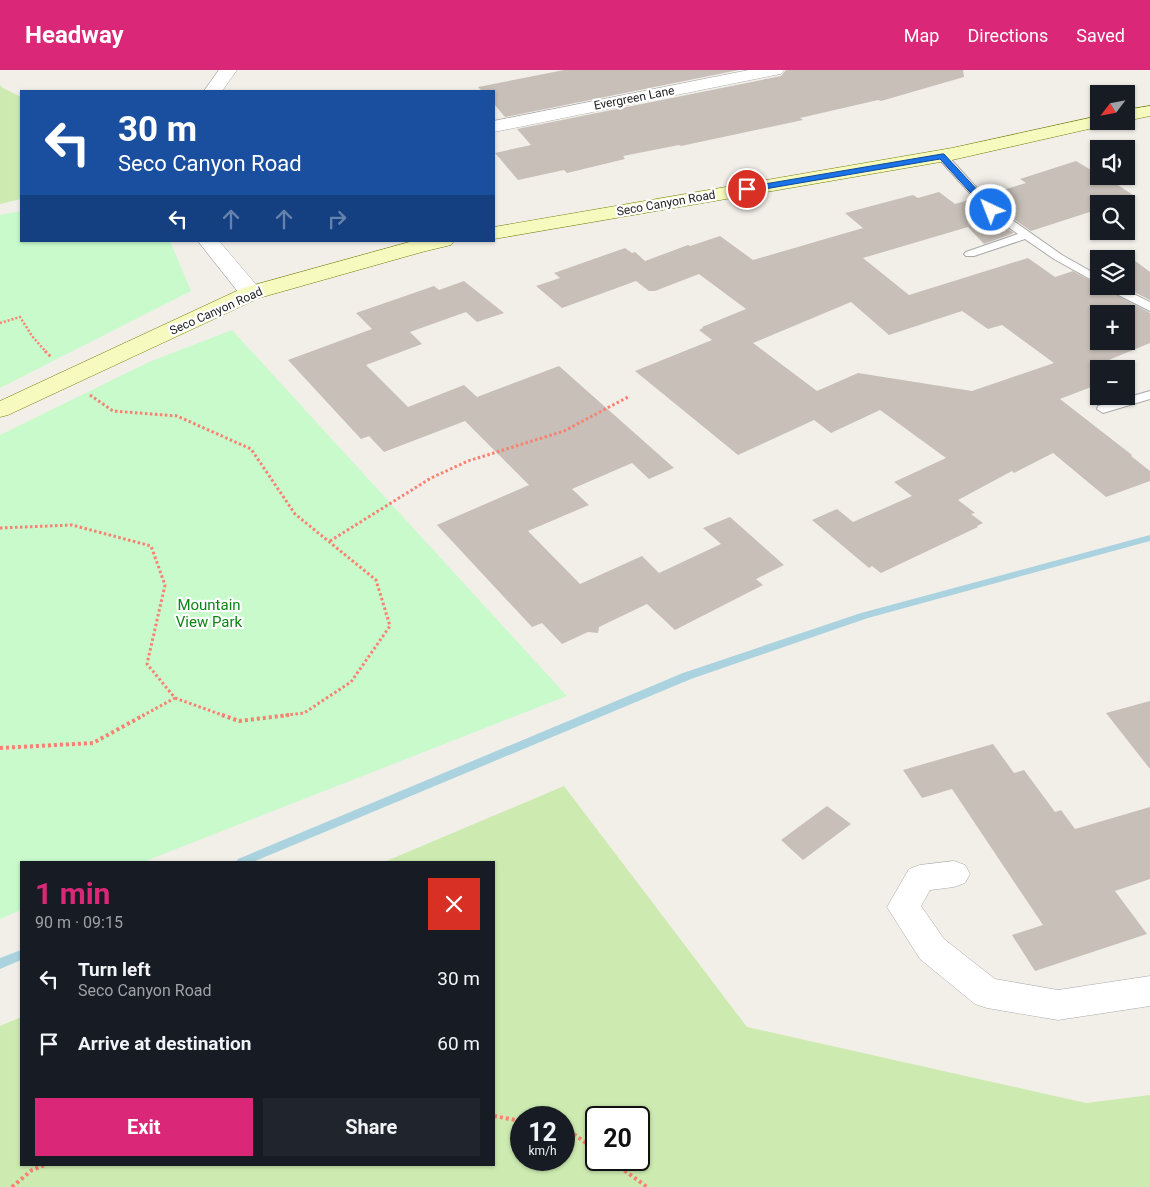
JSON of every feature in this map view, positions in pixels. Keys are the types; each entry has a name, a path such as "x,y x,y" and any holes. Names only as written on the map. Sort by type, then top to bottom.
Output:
{"street":[{"path":"214,90 228,70"},
{"name":"Evergreen Lane","path":"495,127 775,70"},
{"path":"1135,114 1150,111"},
{"name":"Seco Canyon Road","path":"495,233 942,156 1090,124"},
{"path":"209,242 251,293"},
{"name":"Seco Canyon Road","path":"0,410 251,293 439,242"},
{"path":"954,874 920,878 904,907 932,949 987,992 1058,1006 1150,991"}],"lane":[{"path":"942,156 991,210 1058,257 1090,276"},
{"path":"970,254 1027,235"},
{"path":"1125,295 1150,307"},
{"path":"1102,409 1150,395"}],"path":[{"path":"0,323 20,317 32,336 69,378 82,390 113,411 177,416 251,449 295,514 376,580 390,626 351,682 304,713 239,721 175,698 147,664 165,585 151,546 72,525 0,528"},
{"path":"330,541 431,478 468,461 564,431 628,397"},
{"path":"0,748 93,742 175,698"},
{"path":"495,1116 510,1118"},
{"path":"12,1187 32,1170 42,1166"},
{"path":"625,1171 647,1187"}],"green space":[{"path":"0,85 20,96 20,199 0,204"},
{"path":"20,211 20,242 170,242 191,291 0,388 0,215"},
{"name":"Mountain View Park","path":"232,330 567,696 146,861 20,861 20,910 0,919 0,435 149,362"},
{"path":"564,786 747,1027 1086,1103 1150,1095 1150,1187 0,1187 0,1026 20,1017 20,1166 495,1166 495,861 386,861"}],"building":[{"path":"564,70 739,70 505,117 495,105 495,90 481,90 478,87"},
{"path":"786,70 963,70 964,77 881,101 878,100 800,118 803,120 681,146 623,156 625,159 567,173 564,170 518,180 495,153 531,145 517,129 781,76"},
{"path":"1076,161 1090,169 1090,185 1118,185 1133,195 1090,195 1090,212 1031,231 996,207 986,195 1026,183 1020,179"},
{"path":"939,192 955,204 972,199 986,214 1014,233 984,244 968,227 863,258 909,295 1028,258 1055,277 1073,271 1090,280 1090,295 1117,295 1150,313 1150,343 1135,349 1135,305 1090,305 1090,350 1133,350 1109,360 1090,360 1090,387 1060,399 1150,471 1150,481 1106,497 1053,453 1014,473 1012,471 958,500 975,513 971,514 983,523 978,527 881,573 872,566 869,568 812,520 837,509 853,522 912,496 894,482 946,458 880,410 831,433 814,420 738,455 635,371 712,340 699,330 702,327 746,309 699,274 655,291 649,291 636,281 562,308 536,286 560,278 554,273 625,248 632,253 635,252 645,261 688,245 690,246 720,236 753,260 863,228 845,213 913,195 918,198","holes":["851,302 889,335 962,311 988,329 1002,325 1054,363 972,391 858,373 817,391 753,343"]},
{"path":"1135,261 1150,272 1150,300 1135,292"},
{"path":"464,281 504,313 477,322 466,312 410,332 422,344 366,365 408,407 464,385 477,397 559,366 674,468 649,479 632,463 572,489 589,505 528,531 580,584 642,556 659,573 721,544 703,528 730,517 784,565 756,579 763,585 675,630 647,604 599,627 598,633 588,632 562,644 542,623 532,627 437,525 529,485 465,421 384,452 369,436 361,439 288,360 372,329 356,313 434,286 439,290"},
{"path":"1150,701 1150,769 1106,713"},
{"path":"993,744 1014,773 1024,770 1055,812 1061,810 1075,829 1150,807 1150,879 1115,891 1147,934 1035,971 1012,935 1043,925 952,789 922,798 903,770"},
{"path":"827,806 851,824 803,860 781,840"}],"waterway":[{"path":"244,861 687,676 865,615 1150,538"},
{"path":"0,964 20,955"}],"route":[{"path":"747,189 942,156 991,210"}]}
